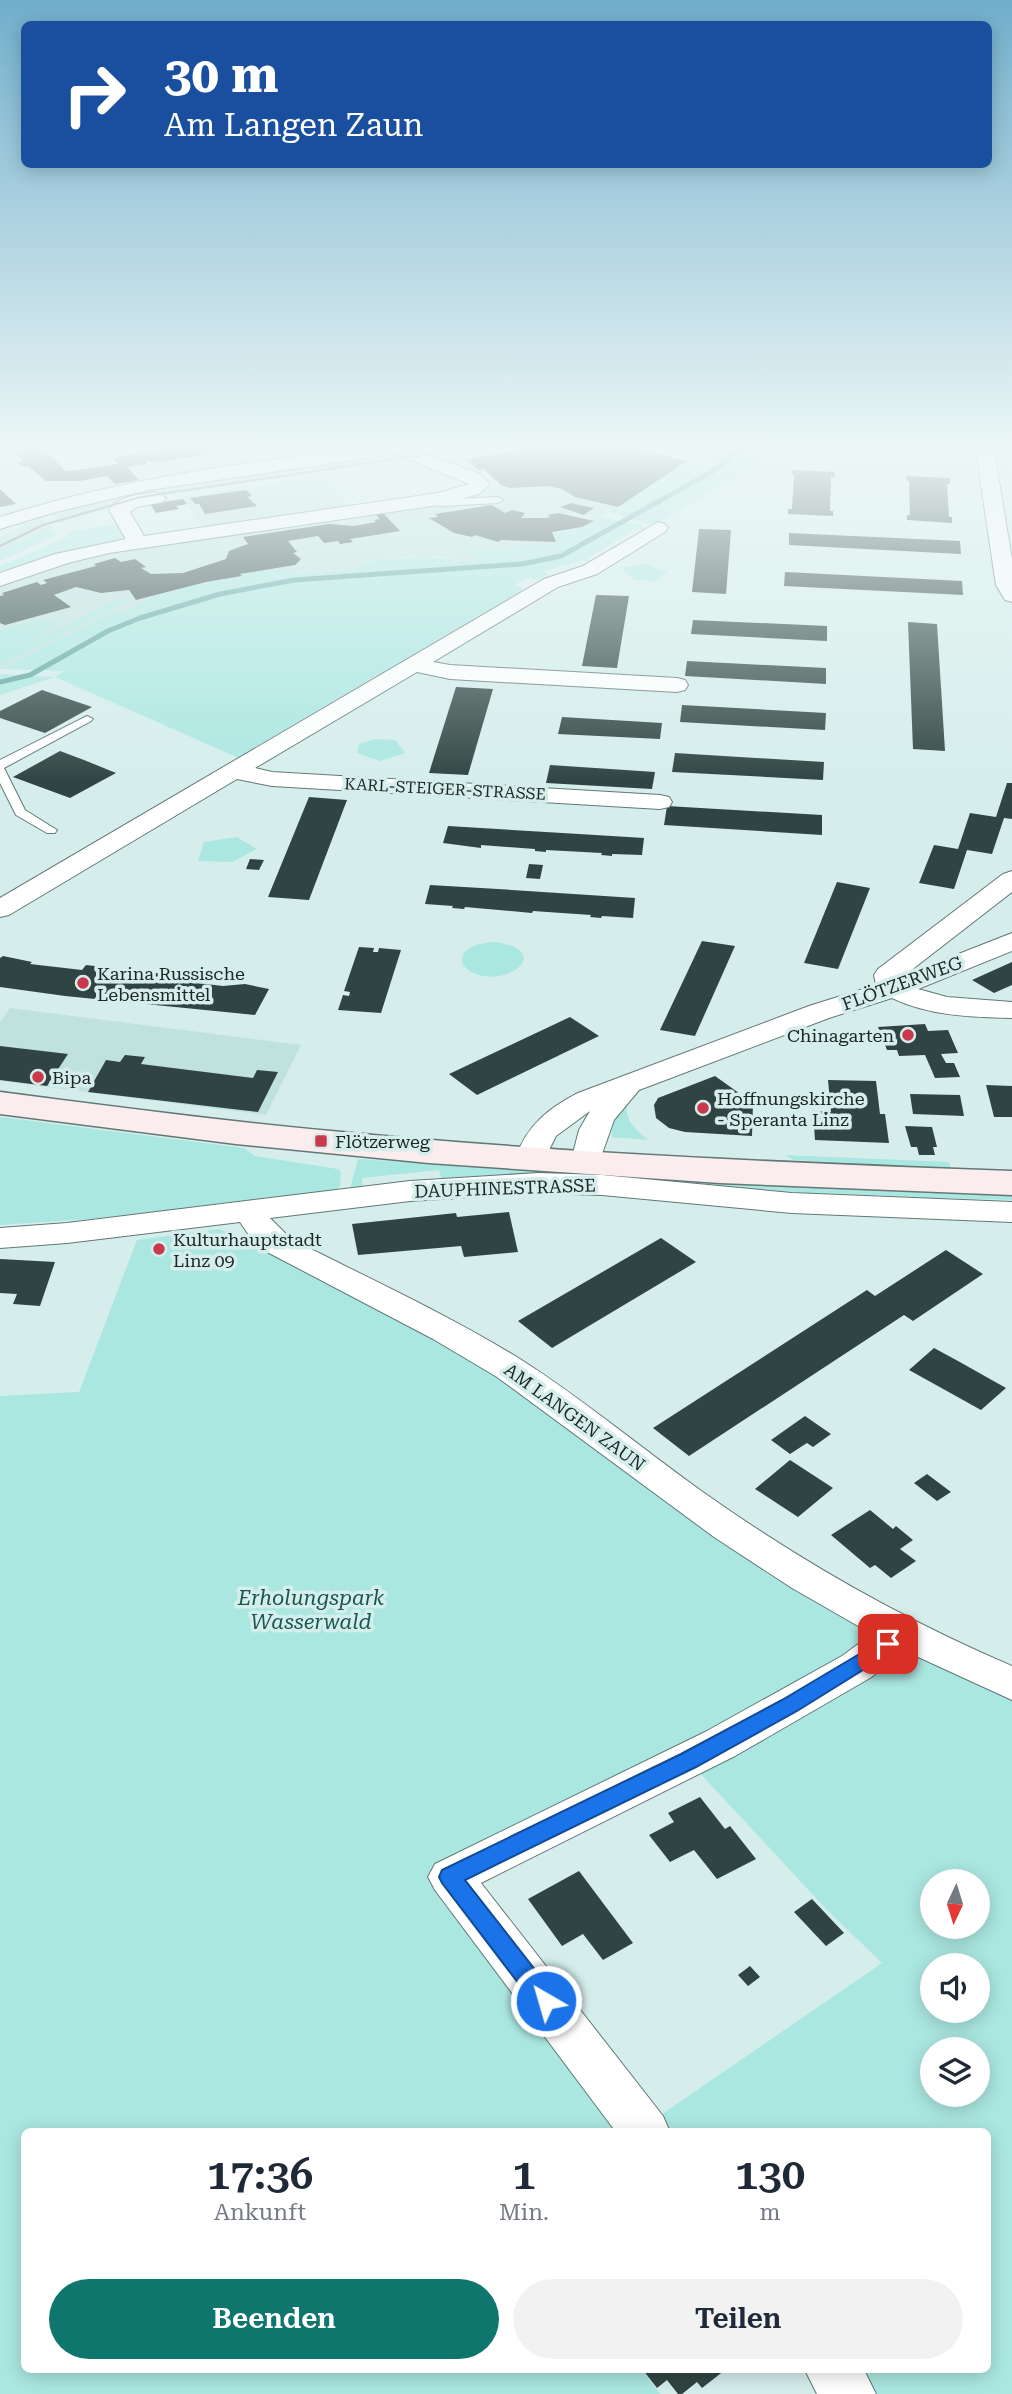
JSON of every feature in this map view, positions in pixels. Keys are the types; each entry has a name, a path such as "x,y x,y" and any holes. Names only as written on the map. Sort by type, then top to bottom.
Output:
{"main road":[{"name":"DAUPHINESTRASSE","path":"0,1102 235,1133 531,1157 798,1175 1012,1183"}],"street":[{"path":"0,580 57,560"},
{"path":"0,909 551,583 590,570 607,560"},
{"path":"1006,560 1006,585 1012,596"},
{"path":"413,664 436,671 677,685"},
{"name":"KARL-STEIGER-STRASSE","path":"232,771 272,779 660,802"},
{"path":"1012,879 888,975 889,983 909,997 938,1003 1012,1010"},
{"name":"FLÖTZERWEG","path":"531,1157 541,1134 564,1112 589,1099 819,1012 895,989 1012,941"},
{"name":"FLÖTZERWEG","path":"586,1161 600,1115 613,1098 634,1083"},
{"name":"DAUPHINESTRASSE","path":"0,1238 410,1191 538,1184 602,1185 792,1203 1012,1212"},
{"name":"AM LANGEN ZAUN","path":"251,1210 254,1221 265,1236 280,1246 469,1343 540,1389 641,1466 754,1545 894,1638 1012,1684"},
{"path":"643,2128 450,1877 688,1760 790,1705 894,1638"},
{"path":"833,2373 849,2394"}],"lane":[{"path":"51,830 20,812 0,767 87,719"}],"shaded area":[{"path":"78,560 381,560 361,562 357,569 242,575 152,597 138,607 106,615 16,661 9,668 0,669 0,585"},
{"path":"10,1008 301,1045 266,1115 0,1081 0,1022"}],"green space":[{"path":"15,560 41,560 0,574 0,566"},
{"path":"386,560 588,560 593,562 582,560 544,571 548,575 537,580 528,577 515,585 524,589 415,653 418,655 382,676 377,675 247,752 241,759 55,677 64,671 0,669 9,667 106,615 137,607 151,597 206,582 242,577 242,574 285,568 297,573 356,569 361,562"},
{"path":"646,564 667,572 656,581 635,580 621,568"},
{"path":"121,598 129,601 0,665 0,630 42,619 57,624 44,630 48,632 29,642 31,643"},
{"path":"0,674 55,677 0,695"},
{"path":"374,739 395,740 405,753 380,761 357,753 359,744"},
{"path":"237,837 257,849 232,862 198,861 204,842"},
{"path":"495,942 514,947 523,954 523,962 516,970 490,977 476,974 463,965 462,959 467,950"},
{"path":"627,1102 629,1119 648,1140 612,1137 611,1118"},
{"path":"0,1117 244,1148 255,1156 338,1169 341,1172 340,1186 336,1191 89,1219 0,1225"},
{"path":"785,1155 949,1162 951,1168 794,1160"},
{"path":"358,1159 647,1177 646,1183 442,1180 439,1170 362,1178 363,1188 350,1189"},
{"path":"667,1178 1012,1194 1012,1200 941,1198 936,1202 927,1202 921,1197 822,1193 817,1197 808,1197 802,1192 666,1186"},
{"name":"Erholungspark Wasserwald","path":"219,1229 269,1251 481,1361 728,1542 871,1634 848,1660 434,1884 631,2128 21,2128 21,2373 644,2373 660,2394 0,2394 0,1396 79,1392 137,1240"},
{"path":"910,1644 1012,1694 1012,2394 868,2394 850,2373 991,2373 991,2128 657,2128 652,2121 882,1963 829,1912 696,1769"}],"building":[{"path":"109,560 121,562 136,560 146,567 141,568 151,574 183,573 224,560 300,560 295,565 240,574 242,576 136,600 129,590 101,593 76,587 54,595 71,607 5,625 0,623 0,596 4,595 2,593 37,582 41,585 47,583 43,580 96,566 94,564"},
{"path":"696,560 729,560 726,594 692,592"},
{"path":"785,572 962,581 963,595 784,586"},
{"path":"596,595 629,596 617,668 582,666"},
{"path":"693,620 827,626 827,641 691,634"},
{"path":"908,622 937,624 945,751 913,749"},
{"path":"687,661 826,668 826,684 685,676"},
{"path":"456,687 493,689 468,775 429,773"},
{"path":"42,690 92,707 45,733 0,718 0,711"},
{"path":"682,705 826,713 825,730 680,722"},
{"path":"562,717 662,723 660,739 558,734"},
{"path":"60,751 116,773 70,798 13,777"},
{"path":"675,753 824,762 823,780 672,772"},
{"path":"550,765 655,772 652,789 546,783"},
{"path":"1007,783 1012,783 1012,819 1004,818 992,854 967,850 954,889 919,883 934,845 958,849 970,813 996,817"},
{"path":"309,797 347,800 309,900 268,897"},
{"path":"667,806 822,815 822,835 664,825"},
{"path":"448,826 644,838 642,855 546,852 443,843"},
{"path":"250,859 264,860 259,870 246,869"},
{"path":"529,864 543,865 540,879 526,878"},
{"path":"837,882 870,888 838,969 804,963"},
{"path":"430,885 635,898 633,918 464,909 425,904"},
{"path":"702,941 735,946 695,1036 660,1030"},
{"path":"359,947 374,948 373,952 378,952 379,948 401,950 381,1013 338,1010 343,995 349,996 350,992 344,991"},
{"path":"3,956 32,962 30,964 82,970 86,965 104,967 101,972 153,978 156,973 174,975 171,980 223,986 245,984 269,989 255,1015 65,996 0,987 0,958"},
{"path":"1012,962 1012,985 994,993 972,980"},
{"path":"570,1017 599,1036 477,1095 449,1074"},
{"path":"925,1024 928,1031 948,1030 958,1053 941,1054 946,1063 954,1063 960,1077 935,1078 925,1055 899,1056 897,1050 887,1050 878,1027"},
{"path":"0,1046 68,1054 47,1086 0,1080"},
{"path":"125,1055 145,1057 141,1064 253,1078 257,1070 278,1072 258,1112 88,1092 106,1060 120,1062"},
{"name":"Hoffnungskirche - Speranta Linz","path":"715,1076 753,1103 752,1136 685,1132 669,1128 656,1118 654,1105 658,1098"},
{"path":"828,1080 876,1081 880,1114 885,1114 889,1143 815,1140 813,1111 831,1112"},
{"path":"986,1085 1012,1086 1012,1117 994,1117"},
{"path":"910,1094 960,1095 964,1116 913,1114"},
{"path":"905,1126 932,1127 937,1147 933,1147 935,1155 919,1155 917,1147 911,1147"},
{"path":"509,1212 518,1252 464,1257 461,1246 358,1255 352,1224 456,1213 457,1217"},
{"path":"661,1238 696,1262 552,1348 518,1321"},
{"path":"946,1250 983,1274 913,1321 904,1315 689,1456 653,1428 867,1290 875,1296"},
{"path":"0,1259 55,1262 40,1306 13,1304 17,1294 0,1293"},
{"path":"934,1348 1006,1388 981,1410 909,1370"},
{"path":"805,1416 831,1434 813,1447 807,1443 790,1454 771,1440"},
{"path":"790,1460 833,1488 798,1517 755,1489"},
{"path":"927,1474 951,1492 937,1501 914,1483"},
{"path":"870,1510 893,1529 896,1526 913,1540 900,1549 916,1561 891,1578 875,1565 870,1568 831,1535"},
{"path":"700,1797 725,1829 730,1826 756,1859 717,1879 694,1850 670,1862 649,1835 674,1822 668,1813"},
{"path":"579,1871 633,1943 603,1960 583,1934 562,1946 528,1899"},
{"path":"812,1899 844,1933 826,1946 794,1912"},
{"path":"750,1966 760,1977 748,1986 738,1975"},
{"path":"645,2373 721,2373 702,2388 697,2382 682,2394 678,2394 667,2380 657,2388"}],"waterway":[{"path":"0,682 30,675 108,631 140,618 220,594 294,580 522,564 543,560"}],"place":[{"name":"Karina Russische Lebensmittel","path":"83,983"},
{"name":"Chinagarten","path":"908,1035"},
{"name":"Bipa","path":"38,1077"},
{"name":"Hoffnungskirche - Speranta Linz","path":"703,1108"},
{"name":"Flötzerweg","path":"321,1141"},
{"name":"Kulturhauptstadt Linz 09","path":"159,1249"}],"route":[{"path":"546,2001 450,1877 688,1760 790,1705 888,1644"}]}
